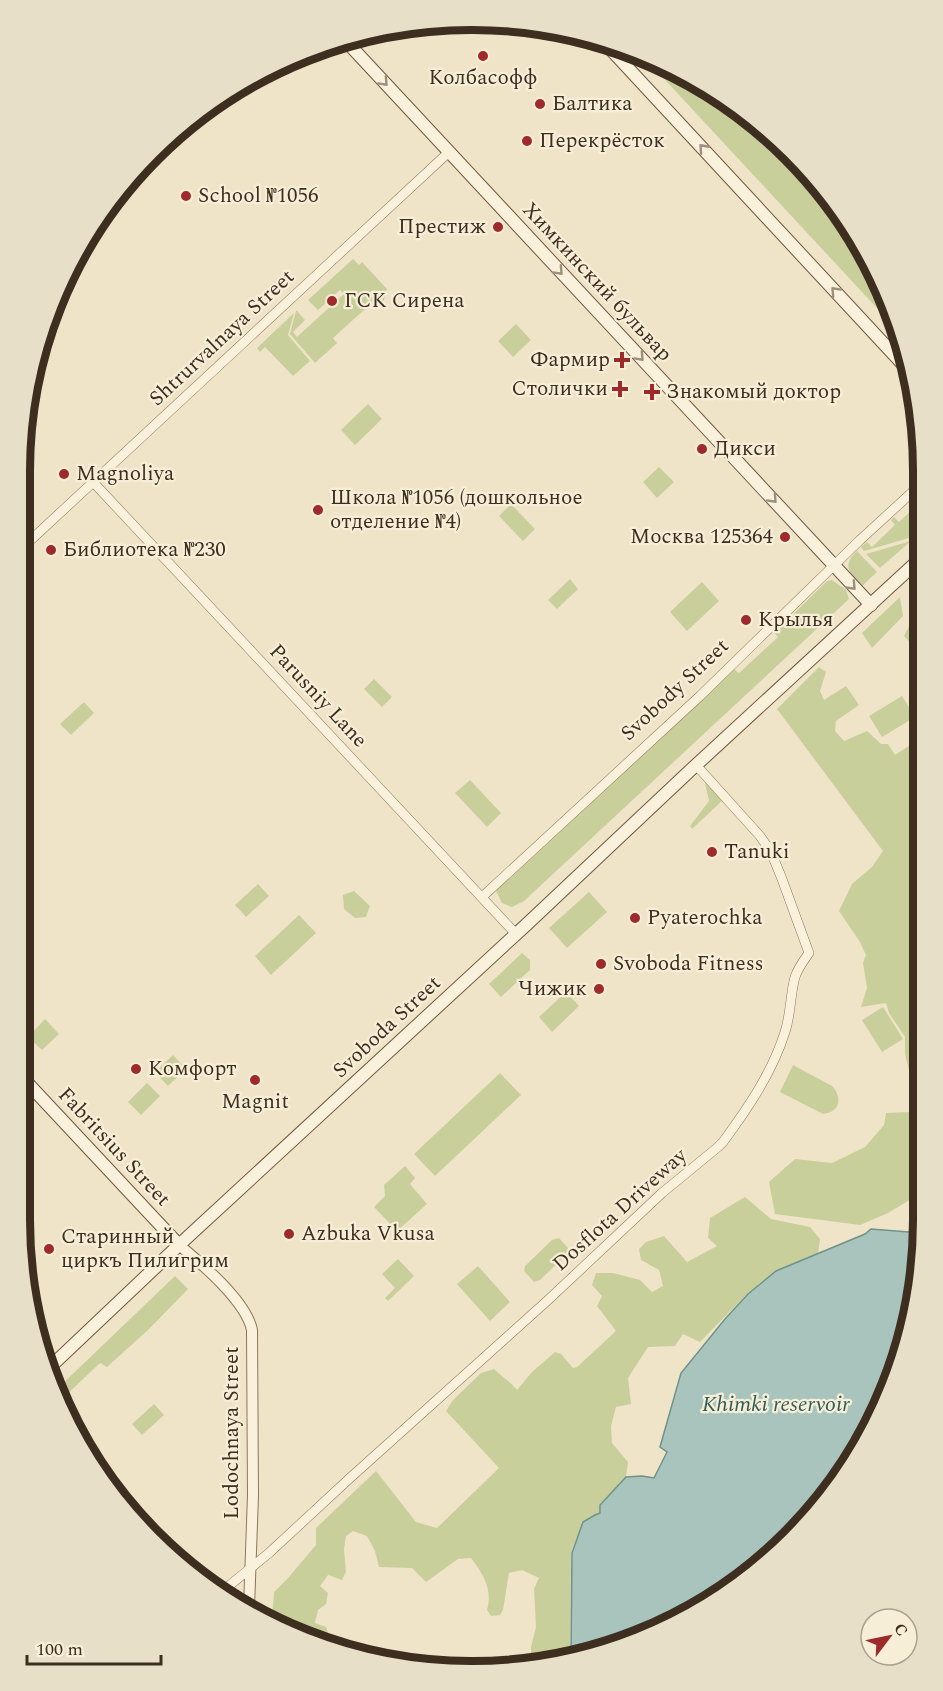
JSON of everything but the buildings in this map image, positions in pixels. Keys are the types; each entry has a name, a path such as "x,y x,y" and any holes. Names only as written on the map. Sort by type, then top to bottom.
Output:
{"main road":[{"name":"Химкинский бульвар","path":"351,47 871,605"},
{"path":"615,54 899,360"},
{"path":"54,1363 913,566"},
{"name":"Fabritsius Street","path":"30,1086 180,1245"}],"street":[{"name":"Shtrurvalnaya Street","path":"30,541 449,152"},
{"name":"Parusniy Lane","path":"93,482 516,934"},
{"name":"Svobody Street","path":"482,897 700,696 913,492"},
{"name":"Dosflota Driveway","path":"227,1588 547,1301 662,1193 723,1142 752,1103 766,1078 785,1034 795,978 809,952 771,852 760,836 696,765"},
{"path":"180,1245 247,1313 252,1330 253,1471 249,1601"}],"green space":[{"path":"658,72 717,104 784,159 839,226 867,276 884,316"},
{"path":"353,259 359,265 362,262 387,289 383,303 379,306 374,301 333,338 337,343 315,363 290,334 296,311 305,320 293,332 297,337 344,294 340,290 318,310 308,300"},
{"path":"294,313 288,335 310,361 293,376 265,347 260,352 257,348"},
{"path":"516,324 531,340 513,357 498,341"},
{"path":"368,404 382,419 355,445 341,430"},
{"path":"659,467 674,482 657,498 643,482"},
{"path":"511,504 535,529 523,541 499,516"},
{"path":"913,509 913,537 864,551 861,547 867,542 872,547 895,525 891,520 894,517 899,522"},
{"path":"911,541 880,568 866,554"},
{"path":"857,551 877,572 862,586 851,573 848,565"},
{"path":"570,579 578,589 557,609 548,600"},
{"path":"832,580 846,590 849,599 524,901 512,907 502,903 496,891 498,888 734,669 739,673 778,637 774,633 827,581"},
{"path":"702,582 719,601 687,631 670,612"},
{"path":"900,597 903,616 872,648 862,633"},
{"path":"913,618 913,646 904,636"},
{"path":"819,667 826,672 820,691 824,700 846,686 859,705 836,721 835,731 844,741 867,731 881,744 888,744 895,755 913,743 913,771 911,772 913,774 913,1087 905,1054 905,1037 889,1013 886,1003 861,1007 867,988 863,963 866,955 839,911 852,884 872,867 883,851 777,709"},
{"path":"374,679 392,697 382,707 364,689"},
{"path":"902,696 913,714 913,718 882,737 869,716"},
{"path":"84,702 94,713 71,735 60,724"},
{"path":"470,780 501,813 487,827 455,793"},
{"path":"706,781 724,799 692,829 690,826 709,801"},
{"path":"258,884 269,896 246,917 235,905"},
{"path":"354,891 370,906 366,917 355,918 344,909 343,895"},
{"path":"589,892 607,912 567,948 549,928"},
{"path":"299,915 316,933 271,975 255,956"},
{"path":"522,953 530,960 530,970 501,997 489,984"},
{"path":"566,992 579,1006 552,1032 539,1017"},
{"path":"883,1007 903,1039 882,1052 862,1020"},
{"path":"45,1019 59,1034 42,1050 30,1039 30,1035"},
{"path":"173,1055 186,1069 168,1086 155,1072"},
{"path":"793,1065 832,1086 838,1095 838,1104 833,1110 823,1114 780,1092"},
{"path":"500,1073 521,1095 435,1176 414,1154"},
{"path":"147,1083 160,1096 141,1115 128,1102"},
{"path":"913,1108 913,1198 888,1213 860,1225 775,1214 769,1182 795,1159 832,1163 865,1147 884,1125 886,1113 910,1112"},
{"path":"405,1166 415,1178 410,1184 427,1204 397,1231 374,1207 385,1196 384,1185"},
{"path":"745,1197 771,1219 810,1227 820,1239 818,1254 775,1271 747,1294 700,1342 683,1334 675,1346 648,1347 628,1378 631,1404 616,1407 611,1426 612,1443 628,1462 626,1477 600,1504 600,1512 583,1522 571,1552 570,1650 531,1657 536,1627 534,1589 539,1578 522,1570 509,1573 503,1610 500,1615 491,1616 487,1610 489,1595 486,1582 471,1558 458,1559 426,1582 412,1568 379,1567 375,1551 367,1536 353,1531 346,1536 344,1549 346,1572 342,1580 328,1575 320,1586 328,1593 326,1604 318,1610 315,1623 326,1627 330,1638 272,1613 274,1592 316,1545 316,1528 376,1471 416,1522 437,1528 499,1468 446,1411 453,1400 481,1373 494,1369 517,1390 532,1372 555,1352 561,1354 573,1368 577,1367 616,1331 597,1306 602,1296 592,1285 596,1273 613,1273 640,1280 652,1292 663,1286 659,1270 641,1260 639,1249 646,1242 664,1236 687,1262 717,1246 708,1238 710,1218"},
{"path":"559,1238 568,1248 567,1254 540,1280 534,1282 524,1271 525,1266 552,1240"},
{"path":"398,1259 414,1276 388,1301 385,1298 395,1288 382,1274"},
{"path":"478,1266 510,1302 490,1321 457,1284"},
{"path":"175,1276 188,1289 107,1367 100,1363 67,1394 62,1384"},
{"path":"154,1404 164,1415 142,1435 132,1424"}],"water":[{"name":"Khimki reservoir","path":"871,1229 909,1232 913,1229 905,1306 890,1361 854,1440 822,1488 784,1532 717,1587 640,1627 613,1638 571,1650 572,1553 583,1522 600,1513 600,1505 626,1477 654,1478 667,1452 660,1447 681,1373 748,1294 776,1271 865,1234"}],"place":[{"name":"Колбасофф","path":"483,56"},
{"name":"Балтика","path":"540,104"},
{"name":"Перекрёсток","path":"527,141"},
{"name":"School №1056","path":"186,196"},
{"name":"Престиж","path":"498,227"},
{"name":"ГСК Сирена","path":"332,301"},
{"name":"Фармир","path":"622,360"},
{"name":"Столички","path":"620,389"},
{"name":"Знакомый доктор","path":"652,392"},
{"name":"Дикси","path":"702,449"},
{"name":"Magnoliya","path":"64,474"},
{"name":"Школа №1056 (дошкольное отделение №4)","path":"318,510"},
{"name":"Москва 125364","path":"785,537"},
{"name":"Библиотека №230","path":"51,550"},
{"name":"Крылья","path":"746,620"},
{"name":"Tanuki","path":"712,852"},
{"name":"Pyaterochka","path":"635,918"},
{"name":"Svoboda Fitness","path":"601,964"},
{"name":"Чижик","path":"599,989"},
{"name":"Комфорт","path":"136,1069"},
{"name":"Magnit","path":"255,1080"},
{"name":"Azbuka Vkusa","path":"289,1234"},
{"name":"Старинный циркъ Пилигрим","path":"49,1249"}]}
